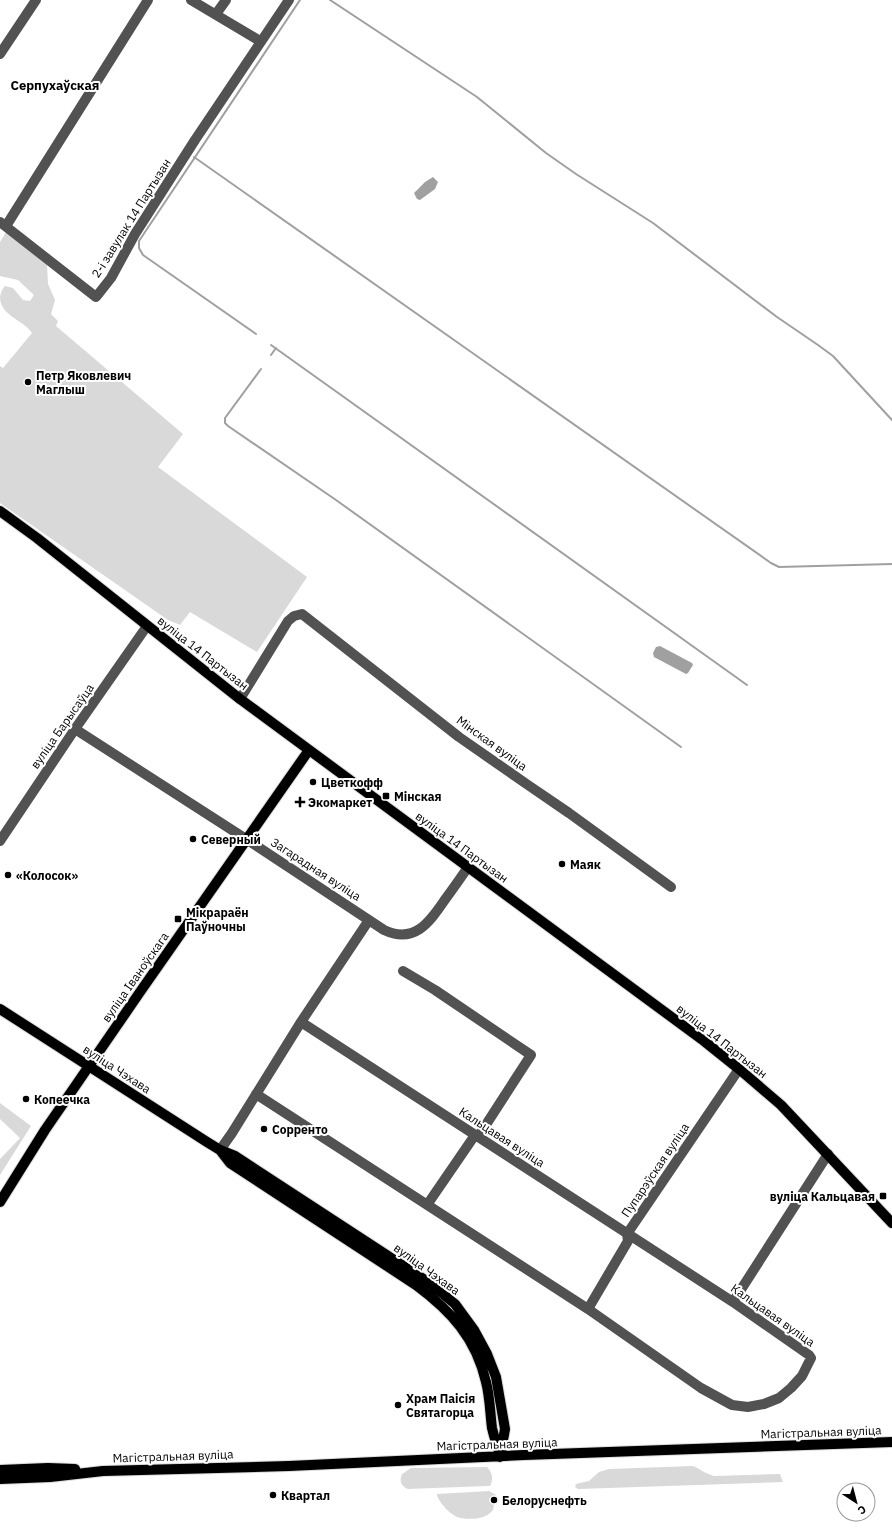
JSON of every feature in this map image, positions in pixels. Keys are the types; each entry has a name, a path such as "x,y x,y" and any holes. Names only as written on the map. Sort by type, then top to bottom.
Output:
{"main road":[{"name":"вуліца 14 Партызан","path":"0,511 37,538 240,699 740,1069 781,1105 892,1223"},
{"name":"вуліца Іваноўскага","path":"0,1202 45,1130 246,839 310,750"},
{"name":"вуліца Чэхава","path":"0,1009 220,1150 230,1163 416,1285 437,1301 453,1317 468,1336 477,1355 486,1383 492,1430 500,1457"},
{"name":"Магістральная вуліца","path":"0,1470 48,1468 103,1471 289,1466 892,1442"},
{"name":"Магістральная вуліца","path":"0,1479 50,1477 103,1471"}],"street":[{"path":"0,54 36,0"},
{"name":"2-і завулак 14 Партызан","path":"148,0 3,224 96,297 111,278 134,234 260,41"},
{"path":"191,0 260,41 289,0"},
{"path":"216,14 226,0"},
{"name":"Мінская вуліца","path":"240,699 288,621 294,616 302,614 460,736 570,813 671,888"},
{"name":"вуліца Барысаўца","path":"0,841 75,729 148,626"},
{"name":"Загарадная вуліца","path":"75,729 391,933 410,934 420,929 430,921 468,867"},
{"path":"220,1150 301,1022 369,920"},
{"path":"403,971 435,990 531,1054 477,1136 428,1205"},
{"name":"Кальцавая вуліца","path":"256,1094 588,1309 695,1384 722,1400 732,1405 748,1408 764,1404 779,1398 802,1376 811,1358 809,1355 733,1302 301,1022"},
{"name":"Пупарэўская вуліца","path":"588,1309 628,1241 627,1234 740,1069"},
{"path":"733,1302 828,1154"}],"shaded area":[{"path":"433,177 438,182 435,189 420,200 417,199 414,193 425,182"},
{"path":"6,232 47,265 48,284 55,300 51,314 58,321 56,326 183,434 158,467 307,577 257,652 190,612 180,625 168,620 0,503 0,366 3,368 32,333 4,309 0,297 5,286 13,288 23,300 30,301 34,295 18,280 0,276 0,242"},
{"path":"660,646 692,663 693,665 688,673 686,674 654,657 653,653 656,647"},
{"path":"0,1103 31,1126 0,1175 0,1159 20,1138 0,1119"},
{"path":"693,1466 714,1476 780,1474 783,1482 578,1489 575,1487 576,1484 589,1481 599,1472 609,1469"},
{"path":"487,1467 492,1476 490,1486 408,1489 402,1485 401,1481 402,1474 411,1468"},
{"path":"489,1491 496,1495 493,1510 483,1517 474,1519 457,1517 443,1506 437,1495 437,1494"}],"waterway":[{"path":"256,334 143,255 139,248 139,241 300,0"},
{"path":"330,0 477,97 546,153 653,223 777,317 833,356 892,420"},
{"path":"194,157 771,563 779,567 892,564"},
{"path":"271,345 747,685"},
{"path":"271,355 276,348"},
{"path":"261,369 225,418 225,423 228,426 336,500 681,747"}],"place":[{"name":"Петр Яковлевич Маглыш","path":"28,382"},
{"name":"Цветкофф","path":"313,782"},
{"name":"Мінская","path":"386,796"},
{"name":"Экомаркет","path":"300,802"},
{"name":"Северный","path":"193,839"},
{"name":"Маяк","path":"562,864"},
{"name":"«Колосок»","path":"8,875"},
{"name":"Мікрараён Паўночны","path":"178,919"},
{"name":"Копеечка","path":"26,1099"},
{"name":"Сорренто","path":"264,1129"},
{"name":"вуліца Кальцавая","path":"883,1196"},
{"name":"Храм Паісія Святагорца","path":"398,1405"},
{"name":"Квартал","path":"273,1495"},
{"name":"Белоруснефть","path":"494,1500"}],"district":[{"name":"Серпухаўская","path":"55,85"}]}
